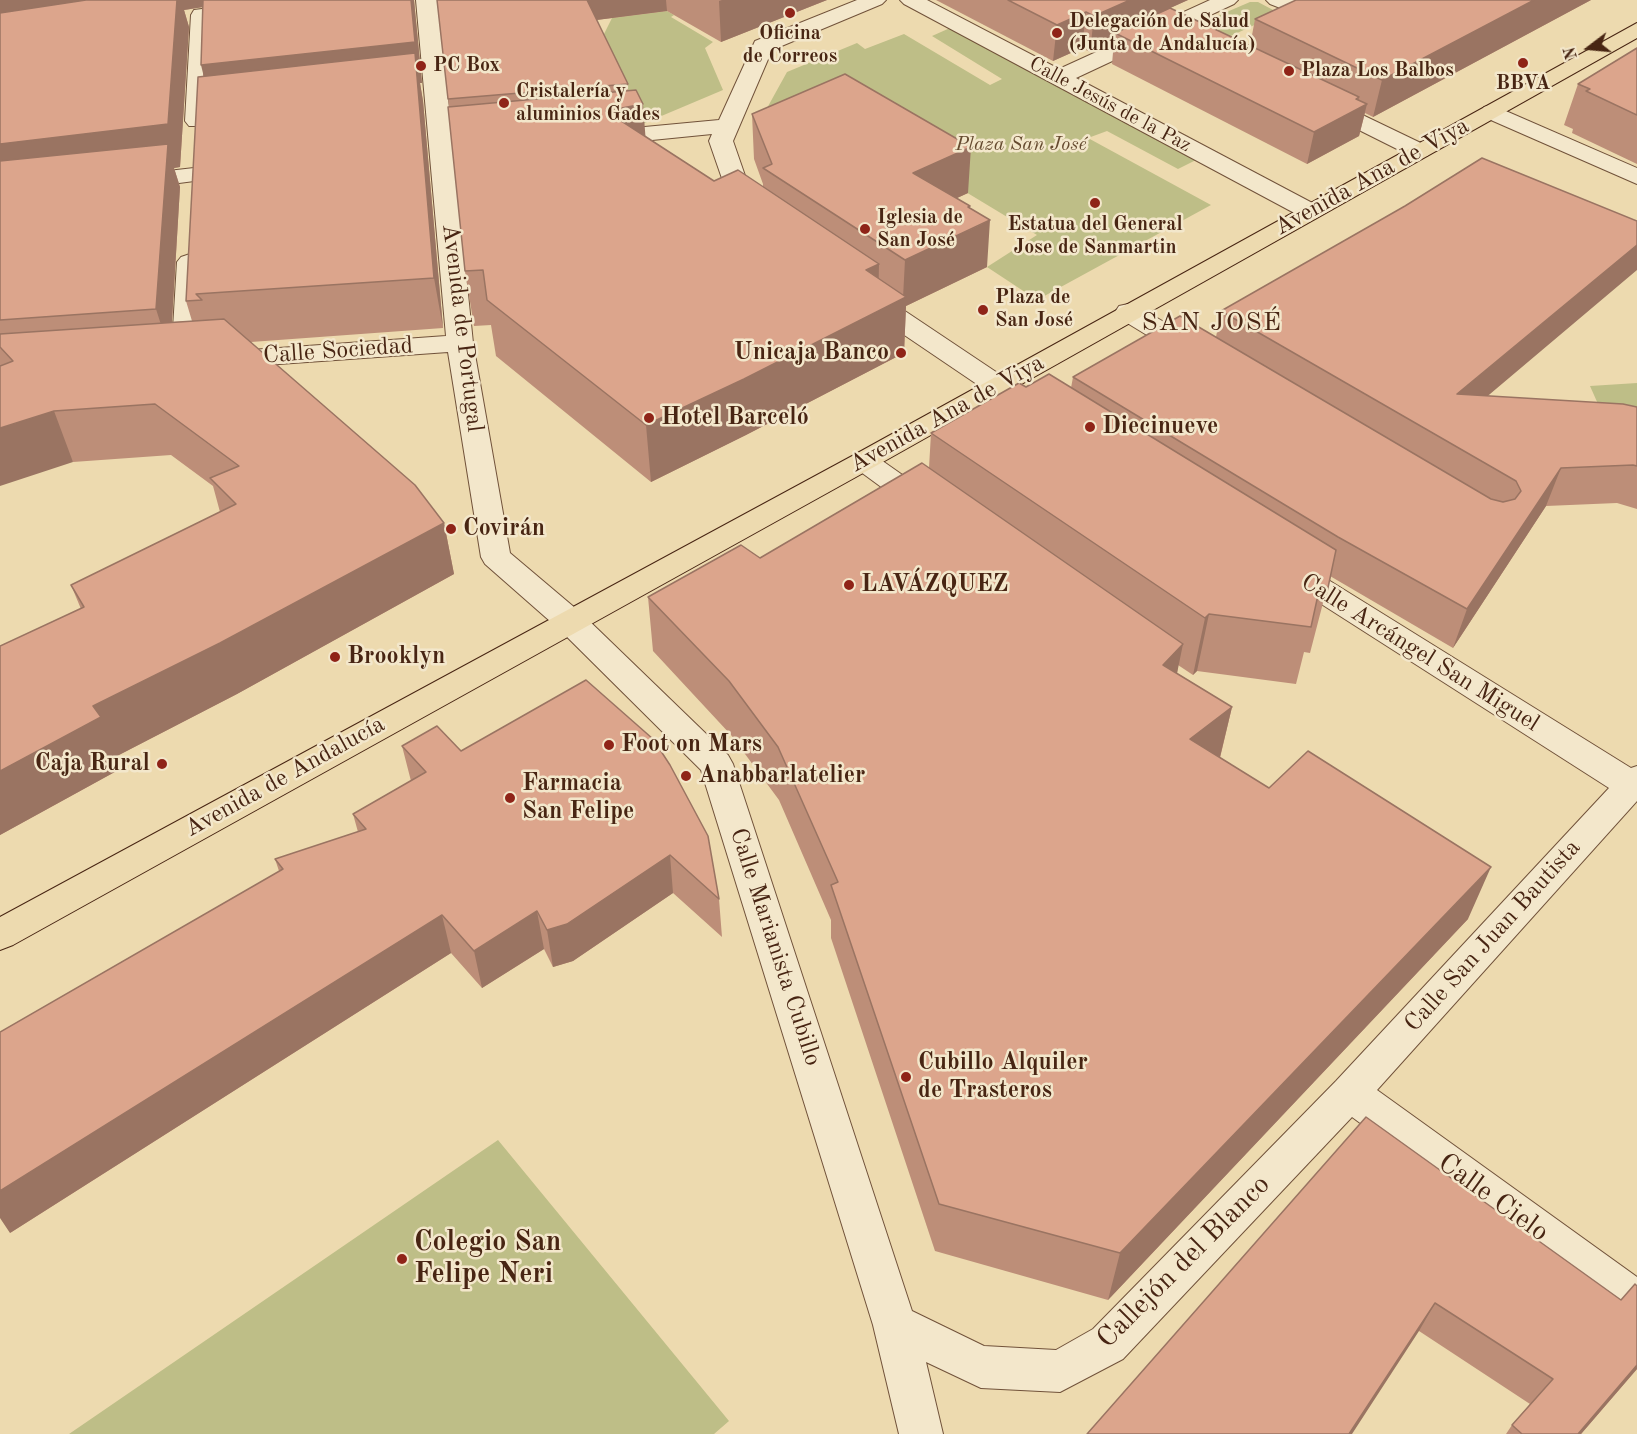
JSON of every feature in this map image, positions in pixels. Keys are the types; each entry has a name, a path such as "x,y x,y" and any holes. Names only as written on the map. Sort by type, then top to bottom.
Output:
{"main road":[{"name":"Avenida Ana de Viya","path":"570,621 864,461 1637,29"},
{"name":"Avenida de Andalucía","path":"0,935 570,621"}],"street":[{"name":"Avenida de Portugal","path":"427,0 423,92 453,151 460,343 496,557 570,621"},
{"path":"766,229 747,216 721,141 763,46 875,0"},
{"name":"Calle Jesús de la Paz","path":"910,0 1309,211"},
{"path":"1058,78 1227,0"},
{"path":"1277,0 1293,7 1310,0"},
{"path":"114,184 200,150 203,16"},
{"path":"1168,27 1189,38"},
{"path":"1304,94 1419,151"},
{"path":"1492,112 1637,177"},
{"path":"584,139 727,126"},
{"name":"Calle Sociedad","path":"191,234 173,363 460,343"},
{"path":"853,288 1046,417"},
{"path":"1128,312 1218,366"},
{"path":"864,461 951,524"},
{"name":"Calle Arcángel San Miguel","path":"1266,555 1634,782"},
{"name":"Calle Marianista Cubillo","path":"570,621 716,764 895,1325"},
{"name":"Calle San Juan Bautista","path":"1350,1093 1634,782"},
{"name":"Callejón del Blanco","path":"895,1325 981,1366 1060,1371 1108,1344 1350,1093"},
{"name":"Calle Cielo","path":"1350,1093 1637,1302"},
{"path":"895,1325 921,1434"}],"green space":[{"path":"1250,2 1258,2 1275,11 1276,15 1220,41 1194,26"},
{"path":"667,11 674,15 671,17 713,42 705,48 723,90 633,128 597,48 612,18"},
{"name":"Plaza San José","path":"950,28 1196,160 1178,169 1107,131 1088,138 1211,205 1037,300 987,267 1037,235 845,119 756,128 787,72 857,43 865,49 904,34 990,85 1002,79 932,36"},
{"path":"1637,383 1637,419 1598,404 1590,386"},
{"path":"498,1140 729,1421 714,1434 69,1434"}],"building":[{"path":"86,0 177,0 168,124 0,144 0,13"},
{"path":"203,0 411,0 415,42 201,65"},
{"path":"437,0 587,0 628,84 448,99"},
{"path":"1008,0 1130,0 1094,16 1086,12 1057,25"},
{"path":"1296,0 1534,0 1382,80 1255,19"},
{"path":"1170,8 1359,97 1356,99 1367,104 1314,132 1115,33"},
{"path":"1637,48 1637,115 1586,91 1590,89 1578,84"},
{"path":"415,53 434,278 196,294 202,300 186,301 198,77"},
{"path":"845,74 971,147 913,173 990,220 905,260 763,168 772,164 752,114"},
{"path":"636,90 643,104 606,111 714,181 738,170 879,264 866,270 906,297 744,379 646,425 487,300 483,270 465,271 448,107"},
{"path":"168,144 156,309 0,320 0,161"},
{"path":"1482,158 1637,221 1637,245 1457,394 1623,404 1637,407 1637,466 1561,468 1467,609 1338,537 1073,377 1180,316 1491,499 1503,502 1515,499 1521,491 1516,481 1221,311 1405,206"},
{"path":"224,319 415,485 444,523 220,643 93,706 101,717 0,771 0,646 84,607 71,585 236,504 210,478 239,466 155,404 54,411 0,428 0,366 13,361 0,347 0,334"},
{"path":"1049,374 1336,550 1326,597 1318,595 1311,627 1209,614 1205,618 931,433 1019,383 1026,387"},
{"path":"922,463 1183,644 1163,665 1232,707 1190,739 1269,788 1308,751 1491,867 1120,1253 939,1204 831,885 838,882 778,747 729,681 648,597 741,545 760,558"},
{"path":"586,680 653,739 670,765 708,836 719,899 670,855 567,924 547,930 537,911 474,951 442,915 0,1191 0,1032 283,869 275,859 366,829 353,814 426,772 402,746 437,726 461,751"},
{"path":"1366,1117 1621,1300 1635,1284 1637,1286 1637,1365 1578,1434 1522,1434 1512,1425 1553,1379 1435,1303 1349,1434 1087,1434"}],"place":[{"name":"Oficina de Correos","path":"790,13"},
{"name":"Delegación de Salud (Junta de Andalucía)","path":"1057,33"},
{"name":"BBVA","path":"1523,63"},
{"name":"PC Box","path":"421,66"},
{"name":"Plaza Los Balbos","path":"1289,71"},
{"name":"Cristalería y aluminios Gades","path":"504,103"},
{"name":"Estatua del General Jose de Sanmartin","path":"1095,203"},
{"name":"Iglesia de San José","path":"865,229"},
{"name":"Plaza de San José","path":"983,310"},
{"name":"Unicaja Banco","path":"901,353"},
{"name":"Hotel Barceló","path":"649,418"},
{"name":"Diecinueve","path":"1090,427"},
{"name":"Covirán","path":"451,529"},
{"name":"LAVÁZQUEZ","path":"849,585"},
{"name":"Brooklyn","path":"335,657"},
{"name":"Foot on Mars","path":"609,745"},
{"name":"Caja Rural","path":"162,764"},
{"name":"Anabbarlatelier","path":"686,776"},
{"name":"Farmacia San Felipe","path":"510,798"},
{"name":"Cubillo Alquiler de Trasteros","path":"906,1077"},
{"name":"Colegio San Felipe Neri","path":"402,1259"}],"district":[{"name":"SAN JOSÉ","path":"1212,323"}]}
